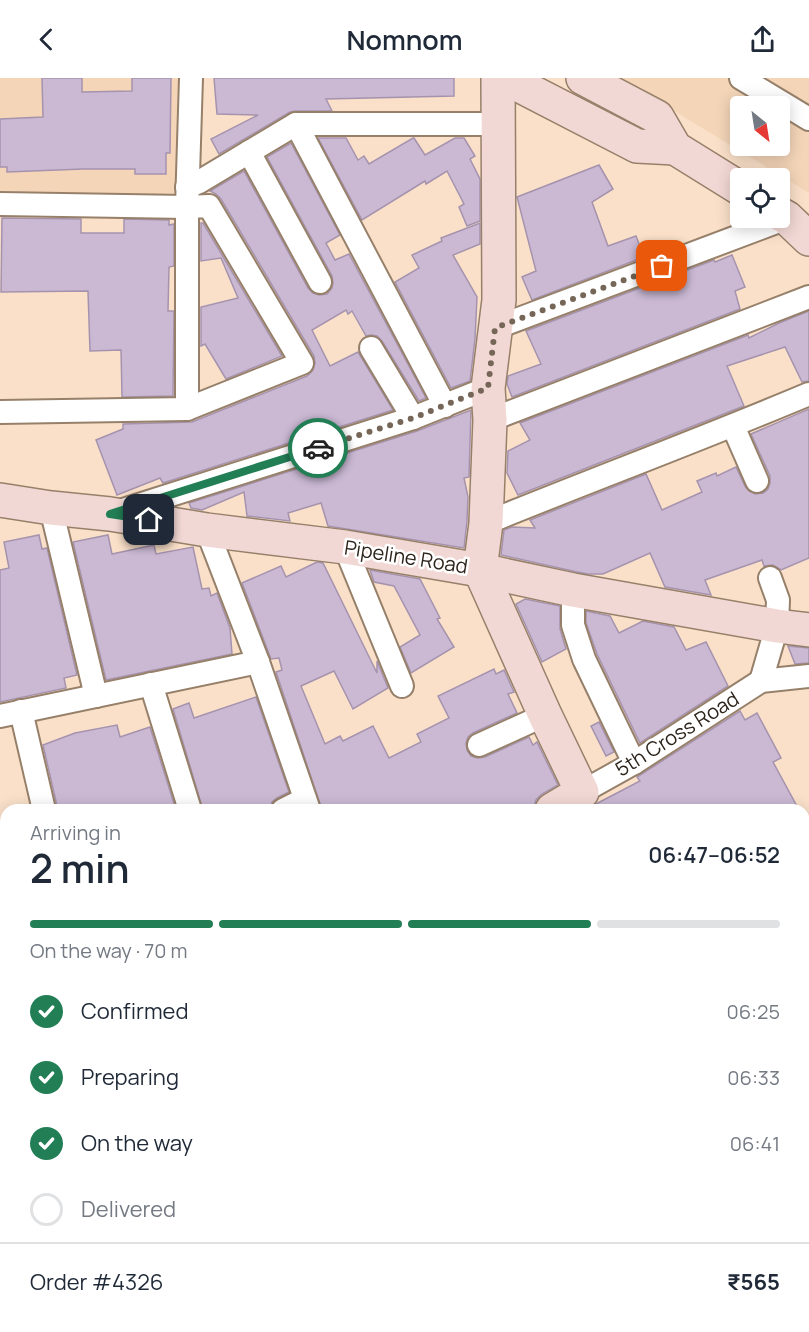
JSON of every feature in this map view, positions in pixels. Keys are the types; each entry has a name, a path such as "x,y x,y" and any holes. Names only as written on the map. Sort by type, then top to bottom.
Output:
{"street":[{"path":"187,409 187,197 191,78"},
{"path":"498,78 499,300 489,404 486,523 480,570 582,792"},
{"path":"505,78 637,146 675,148"},
{"path":"583,78 657,117 675,148 730,182"},
{"path":"741,78 809,119"},
{"path":"187,197 199,182 296,124 499,124"},
{"path":"296,124 445,406"},
{"path":"249,152 320,282"},
{"path":"0,204 187,197 209,206 302,363 187,409 0,412"},
{"path":"495,328 792,224"},
{"path":"110,514 445,406 489,404 809,297"},
{"path":"371,348 413,418"},
{"path":"486,523 809,394"},
{"path":"733,426 757,481"},
{"name":"Pipeline Road","path":"0,500 345,547 480,570 573,590 809,630"},
{"path":"51,508 96,696"},
{"path":"207,530 258,662 307,804"},
{"path":"345,547 402,686"},
{"path":"761,681 777,626 778,600 770,578"},
{"path":"573,590 573,625 584,659 634,763"},
{"path":"42,804 10,714 258,662"},
{"name":"5th Cross Road","path":"562,804 634,763 761,681 809,676"},
{"path":"151,684 188,804"},
{"path":"479,745 545,715"}],"shaded area":[{"path":"0,78 184,78 183,196 0,196"},
{"path":"620,78 809,78 809,193 790,181 790,168 768,168 748,156 790,156 790,96 730,96 730,145"}],"building":[{"path":"42,78 82,78 82,92 132,91 132,78 171,78 170,153 166,153 166,174 135,174 135,169 7,172 7,167 0,167 0,119 43,117"},
{"path":"214,78 454,78 454,96 326,99 332,111 290,112 219,154 211,139 258,115 217,114"},
{"path":"318,138 346,138 358,160 364,156 369,164 413,138 425,155 455,138 464,138 475,156 470,159 480,179 480,221 467,226 459,207 464,204 447,171 426,184 425,181 362,220"},
{"path":"291,143 340,235 326,243 335,260 349,254 426,398 419,401 382,341 377,336 366,336 352,311 348,314 346,310 312,330 330,366 358,352 393,410 163,483 160,478 117,495 96,440 123,429 123,424 192,422 307,376 313,370 314,356 221,199 210,191 244,171 308,288 319,295 327,294 332,288 332,276 267,157"},
{"path":"599,165 613,189 592,202 608,246 636,236 644,257 532,300 522,277 536,271 517,197"},
{"path":"2,218 81,219 81,233 124,233 124,219 169,220 169,225 174,224 174,266 169,267 168,311 174,311 173,396 122,397 121,350 90,351 88,291 1,292"},
{"path":"201,223 282,356 226,379 205,344 201,346 201,307 238,298 221,258 201,261"},
{"path":"480,223 480,244 453,255 477,297 470,381 451,388 395,282 419,268 412,255 442,241 441,238"},
{"path":"732,255 745,287 735,291 740,309 512,397 507,384 508,376 541,364 526,331"},
{"path":"809,311 809,381 802,382 785,347 727,366 744,406 518,495 507,473 508,451 530,440 520,423 748,335 749,338"},
{"path":"809,409 809,558 781,570 773,565 764,566 762,560 705,580 711,595 665,587 650,553 603,574 577,572 501,555 504,530 512,527 535,528 530,520 646,474 662,510 702,492 697,481 716,473 717,476 736,467 749,491 755,494 763,493 768,489 770,476 751,434"},
{"path":"471,410 469,477 464,478 468,497 464,548 328,526 321,503 288,513 290,521 247,516 244,492 202,510 191,508 189,503 417,431"},
{"path":"39,535 42,549 47,548 77,675 64,678 66,688 0,702 0,570 9,568 4,542"},
{"path":"108,535 112,554 154,545 156,554 193,547 202,589 209,588 211,596 217,593 230,628 232,654 106,680 73,542"},
{"path":"317,562 323,563 377,673 377,661 388,688 353,709 334,671 301,686 325,744 340,736 343,741 373,726 389,758 421,742 417,734 449,718 438,696 494,669 496,674 504,670 514,692 508,694 517,713 473,733 468,737 467,750 471,756 485,757 529,737 533,745 537,742 558,785 542,794 535,804 320,804 276,672 282,670 279,658 271,659 242,583 281,566 286,577"},
{"path":"370,570 420,579 440,618 437,619 454,647 411,673 400,647 420,635 394,586 374,582"},
{"path":"525,599 560,606 560,629 566,649 542,662 516,604"},
{"path":"586,611 610,616 619,633 643,621 674,627 686,650 706,642 728,686 640,743 597,654 586,623"},
{"path":"788,646 809,648 809,663 795,664"},
{"path":"256,697 289,792 277,798 272,804 201,804 173,709 189,703 194,718"},
{"path":"740,711 745,720 757,713 781,758 773,762 796,804 596,804 640,781 637,777"},
{"path":"599,722 614,752 606,756 591,726"},
{"path":"117,725 120,737 150,727 174,804 57,804 43,745 75,733"}],"way so far":[{"path":"318,448 413,418 488,388 495,328 662,266"}],"route":[{"path":"149,520 110,514 318,448"}]}
